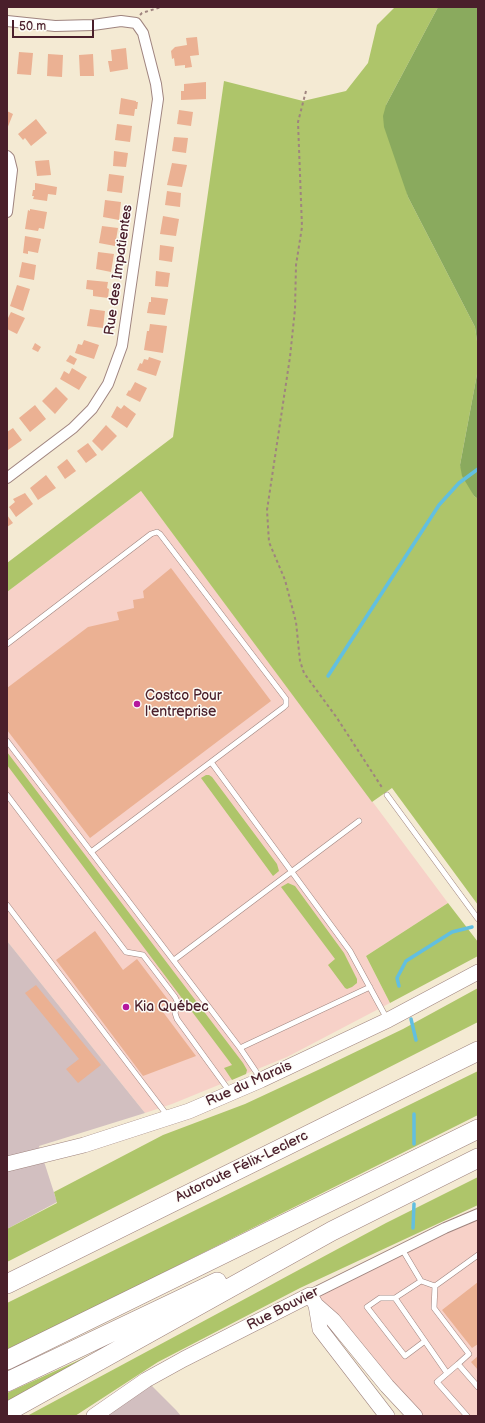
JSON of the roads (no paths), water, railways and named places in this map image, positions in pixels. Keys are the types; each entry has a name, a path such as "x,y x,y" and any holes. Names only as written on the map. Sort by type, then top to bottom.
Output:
{"highway":[{"name":"Autoroute Félix-Leclerc","path":"7,1284 478,1051"},
{"path":"7,1360 478,1129"},
{"path":"7,1412 332,1231 478,1158"},
{"path":"7,1382 257,1263 332,1231"}],"street":[{"name":"Rue des Impatientes","path":"7,21 55,26 93,26 121,21 136,23 143,33 156,84 158,99 122,346 108,384 92,409 73,428 7,478"},
{"path":"7,156 9,158 12,170 7,212"},
{"name":"Rue du Marais","path":"7,1164 84,1145 189,1111 261,1080 388,1020 478,972"},
{"name":"Rue Bouvier","path":"101,1413 146,1380 159,1373 313,1300 402,1249 478,1214"},
{"path":"313,1300 320,1330 387,1416"},
{"path":"313,1300 332,1320 387,1386 415,1416"}],"lane":[{"path":"7,644 151,534 157,532 286,699 286,705 284,707 91,852"},
{"path":"7,741 240,1048 261,1080"},
{"path":"211,762 350,951 388,1020"},
{"path":"7,795 126,952 144,955 176,997 178,1003 175,1013 177,1019 231,1093"},
{"path":"387,795 478,920"},
{"path":"174,960 359,821"},
{"path":"7,905 169,1118"},
{"path":"240,1048 370,987"},
{"path":"402,1249 421,1281 435,1286"},
{"path":"435,1286 478,1255"},
{"path":"421,1281 396,1298 380,1298 367,1307 405,1356 425,1341"},
{"path":"435,1286 434,1308 469,1354 436,1382 467,1416"},
{"path":"396,1298 447,1373"},
{"path":"458,1364 478,1387"}],"waterway":[{"path":"328,676 439,505 459,483 478,469"},
{"path":"399,986 397,978 406,961 452,932 472,927"},
{"path":"411,1019 416,1040"},
{"path":"414,1114 414,1144"},
{"path":"413,1228 414,1204"}],"place":[{"name":"Costco Pour l'entreprise","path":"137,704"},
{"name":"Kia Québec","path":"126,1007"}]}
